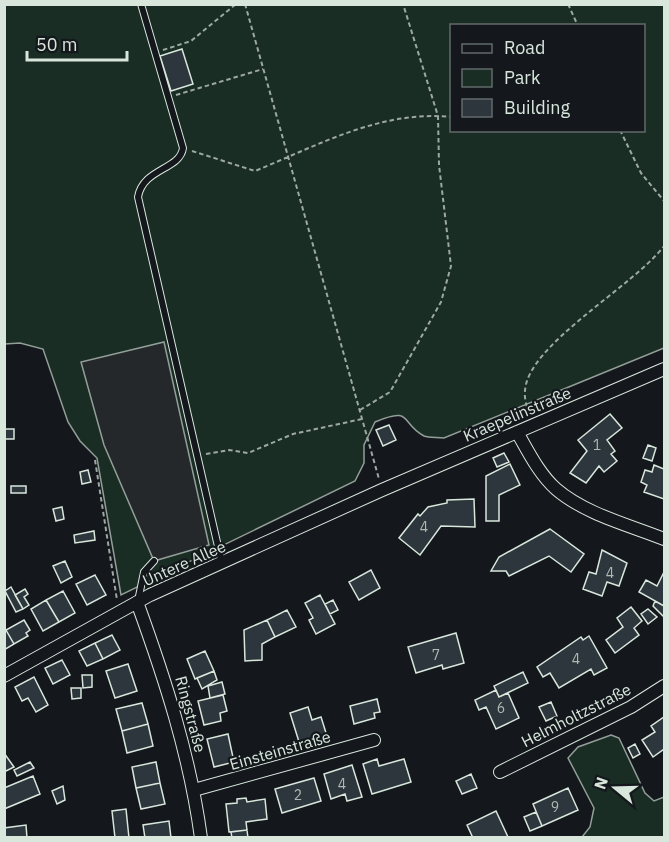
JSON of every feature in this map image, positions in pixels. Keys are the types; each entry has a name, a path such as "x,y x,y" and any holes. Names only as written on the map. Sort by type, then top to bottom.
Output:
{"street":[{"name":"Kraepelinstraße","path":"382,490 664,369"},
{"path":"517,432 543,474 556,489 595,512 664,539"},
{"name":"Untere Allee","path":"4,676 137,602 382,490"},
{"name":"Ringstraße","path":"137,602 162,670 194,790 201,837"},
{"name":"Helmholtzstraße","path":"500,772 632,707 664,686"},
{"name":"Einsteinstraße","path":"194,790 374,740"}],"lane":[{"path":"141,4 183,148 178,159 144,179 138,196 222,564"},
{"path":"137,602 144,572 153,561"}],"path":[{"path":"155,52 191,41 236,4"},
{"path":"245,4 382,490"},
{"path":"360,410 390,392 441,302 451,266 440,165 438,116 403,4"},
{"path":"568,4 577,24"},
{"path":"168,98 263,69"},
{"path":"183,148 255,171 333,136 389,119 450,117"},
{"path":"621,132 641,173 664,201"},
{"path":"531,426 524,390 537,362 556,339 639,273 664,246"},
{"path":"195,451 209,455 229,450 249,453 293,434 362,419"},
{"path":"95,460 119,611"}],"green space":[{"path":"4,5 664,5 664,348 444,438 424,436 401,416 387,417 375,422 364,445 364,463 355,481 121,595 97,458 80,441 68,422 43,349 20,343 5,344"},
{"path":"611,735 619,738 645,793 654,801 664,797 664,837 582,837 590,827 594,808 568,758 578,747"}],"shaded area":[{"path":"164,342 209,545 154,561 104,445 81,362"}],"building":[{"path":"182,49 193,84 171,91 160,56"},
{"path":"610,414 622,428 607,440 615,451 611,454 617,461 604,472 599,466 586,483 570,473 587,451 578,440"},
{"path":"389,425 396,440 383,446 376,430"},
{"path":"4,429 14,429 14,439 4,439"},
{"path":"648,445 656,448 652,461 643,458"},
{"path":"504,453 509,462 497,467 493,458"},
{"path":"510,464 520,485 499,495 499,521 486,521 486,476"},
{"path":"654,465 664,469 664,499 644,492 647,485 641,482 645,470 652,472"},
{"path":"88,470 91,482 82,484 80,472"},
{"path":"11,486 26,486 26,493 11,493"},
{"path":"474,499 475,527 441,526 420,555 399,538 418,514 420,516 428,507 447,503 447,500"},
{"path":"62,507 64,519 56,521 53,509"},
{"path":"550,529 584,554 571,572 549,556 509,576 506,571 491,571 499,557"},
{"path":"94,531 95,540 75,543 74,535"},
{"path":"602,550 627,563 619,586 607,582 602,596 583,589 589,572 596,574"},
{"path":"65,561 72,577 61,583 53,566"},
{"path":"371,570 380,588 359,600 349,582"},
{"path":"664,572 664,606 639,592 646,580 657,586"},
{"path":"95,575 106,595 87,605 76,584"},
{"path":"11,587 23,609 16,612 5,591"},
{"path":"25,589 28,594 24,597 29,605 23,609 15,595"},
{"path":"63,591 75,613 59,622 46,600"},
{"path":"320,595 335,624 316,634 309,620 313,618 305,603"},
{"path":"46,600 59,622 43,631 31,609"},
{"path":"333,600 338,610 330,614 325,604"},
{"path":"655,601 664,606 664,617 653,606"},
{"path":"631,607 642,621 634,628 639,635 615,653 606,640 623,627 617,618"},
{"path":"648,609 657,617 648,624 641,614"},
{"path":"287,610 296,627 275,637 267,620"},
{"path":"24,620 30,630 26,633 28,636 14,644 6,630"},
{"path":"267,620 275,637 262,644 262,660 245,661 244,630"},
{"path":"6,630 14,644 4,650 4,631"},
{"path":"456,633 464,663 443,669 442,665 416,673 408,647"},
{"path":"112,635 120,650 103,659 95,643"},
{"path":"589,636 607,668 594,675 591,669 559,688 550,673 543,677 537,667 581,637 583,640"},
{"path":"95,643 103,659 87,666 79,651"},
{"path":"205,651 214,671 195,679 187,659"},
{"path":"62,660 70,675 53,684 45,668"},
{"path":"128,664 137,691 115,698 106,671"},
{"path":"214,671 217,680 202,689 197,678"},
{"path":"523,672 528,683 499,697 494,686"},
{"path":"82,675 92,675 92,687 83,688"},
{"path":"34,677 48,705 36,712 28,698 22,701 15,687"},
{"path":"222,682 225,694 210,698 208,686"},
{"path":"71,688 81,688 81,698 72,699"},
{"path":"496,690 499,697 508,693 519,718 496,729 486,707 479,710 475,700"},
{"path":"223,695 227,711 220,713 221,721 204,725 198,701"},
{"path":"377,699 380,712 374,713 375,718 354,724 350,706"},
{"path":"551,702 557,716 546,721 539,707"},
{"path":"142,703 148,724 122,731 116,709"},
{"path":"308,707 312,720 321,717 327,736 300,745 290,713"},
{"path":"664,717 664,749 653,757 642,740 655,732 651,726"},
{"path":"148,724 153,746 127,753 122,731"},
{"path":"228,734 234,762 214,767 207,739"},
{"path":"635,744 640,754 633,758 628,748"},
{"path":"4,753 14,767 4,772"},
{"path":"377,759 379,766 404,759 411,782 372,794 363,764"},
{"path":"30,762 34,768 17,776 14,770"},
{"path":"156,762 160,783 136,788 132,767"},
{"path":"352,765 362,797 347,801 345,794 331,799 324,774"},
{"path":"471,774 477,788 462,794 456,781"},
{"path":"33,776 40,794 4,809 4,788"},
{"path":"314,778 321,801 282,813 275,789"},
{"path":"160,783 165,804 141,809 136,788"},
{"path":"63,786 65,800 57,804 52,791"},
{"path":"568,788 578,810 542,826 533,804"},
{"path":"246,798 247,802 265,799 267,819 246,822 247,830 229,832 226,804 237,803 237,799"},
{"path":"126,809 129,838 115,838 112,811"},
{"path":"496,811 508,837 473,838 467,825"},
{"path":"536,812 542,826 530,831 524,817"},
{"path":"169,821 171,838 145,838 143,825"},
{"path":"26,825 27,838 4,838 4,828"},
{"path":"247,830 248,838 232,838 231,832"}]}
